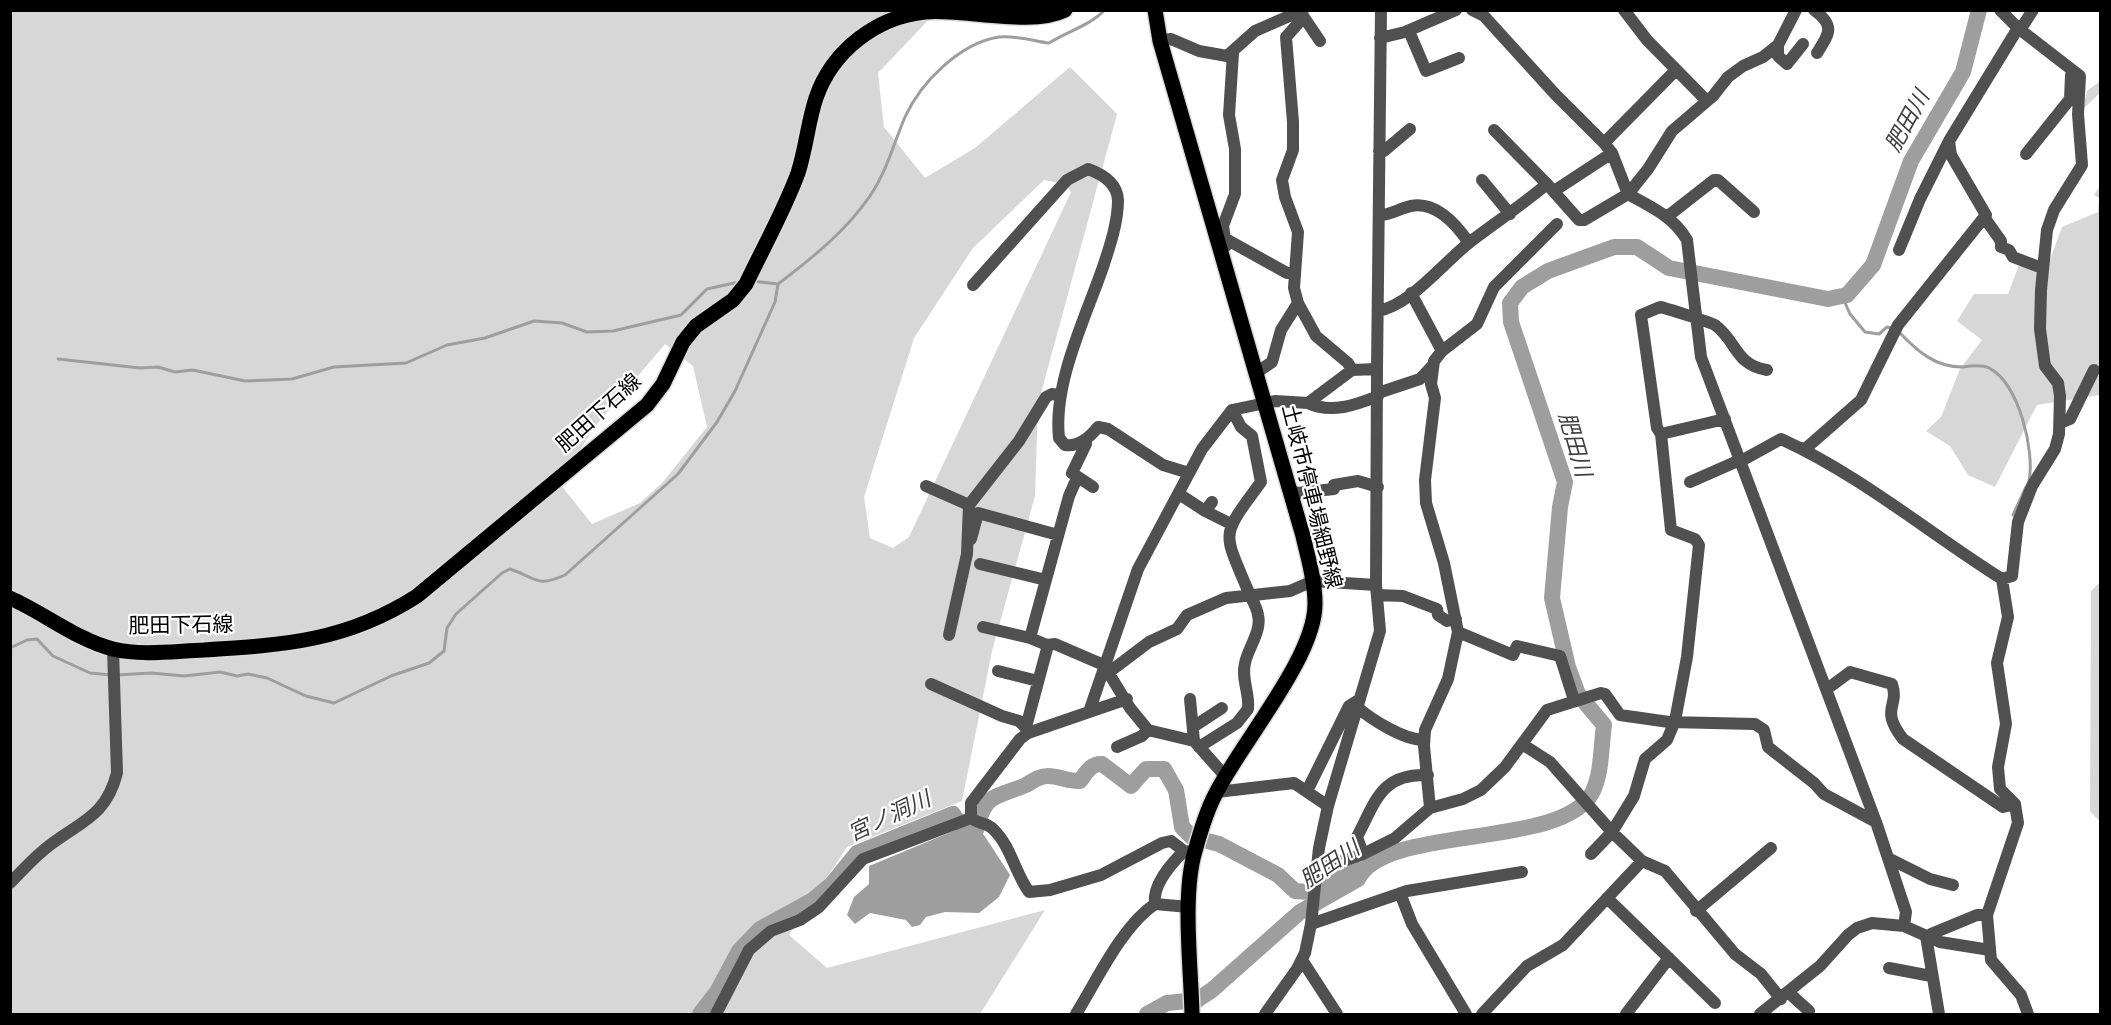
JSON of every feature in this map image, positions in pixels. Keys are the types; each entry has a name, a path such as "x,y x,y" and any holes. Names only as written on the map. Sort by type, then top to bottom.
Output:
{"main road":[{"name":"肥田下石線","path":"10,598 113,649 157,652 290,644 327,637 363,626 390,613 417,596 647,405 663,384 683,342 696,326 733,300 746,284 797,176 816,98 839,57 853,42 871,29 892,20 927,11 1046,16 1065,10"},
{"name":"土岐市停車場細野線","path":"1155,10 1160,41 1290,490 1313,581 1316,604 1305,644 1217,792 1189,852 1192,1014"}],"street":[{"path":"1265,1014 1302,960 1311,924 1316,876 1328,806 1380,631 1377,590 1377,369 1381,10"},
{"path":"1380,38 1409,31 1456,10"},
{"path":"1472,10 1484,16 1548,87 1608,148 1628,194 1668,216 1687,240 1701,357 1876,822 1906,912 1904,926"},
{"path":"1624,10 1647,40 1707,101"},
{"path":"1494,130 1579,220 1584,220 1628,194 1648,169 1672,131 1707,101 1728,77 1743,66 1763,57 1778,45 1796,10"},
{"path":"1814,10 1826,21 1828,30 1817,53"},
{"path":"2000,10 2019,29 2080,76 2078,114 2082,165 2054,210 2047,230 2042,268 2040,312 2042,349 2045,366 2058,383 2060,421 2055,448 2032,486 2018,522 2012,576 2002,579"},
{"path":"1899,250 1949,141 2033,10"},
{"path":"1160,41 1171,39 1199,51 1221,56 1233,54 1255,32 1302,13"},
{"path":"1302,13 1320,41"},
{"path":"1302,13 1286,37 1293,150 1282,180 1285,197 1298,232 1293,273 1298,303 1316,336 1348,363 1352,370"},
{"path":"1409,31 1426,71 1459,58"},
{"path":"1778,45 1778,56 1787,64 1803,44"},
{"path":"1227,278 1232,271 1223,226 1235,194 1235,149 1229,115 1233,54"},
{"path":"2026,154 2070,99 2071,67"},
{"path":"1378,311 1400,303 1469,243 1608,148 1676,70"},
{"path":"1378,152 1384,151 1410,129"},
{"path":"1949,141 1951,155 1984,209 1984,217 2001,241 2001,247 2009,250 2013,256 2042,268"},
{"path":"973,285 1067,180 1088,170 1103,175 1114,187 1118,199 1112,242 1059,395 1059,438 1065,446 1073,446 1086,439 1098,427 1108,429 1163,465 1189,473"},
{"path":"1482,180 1510,214"},
{"path":"1668,216 1714,180 1718,180 1754,212"},
{"path":"1379,215 1413,205 1432,208 1446,216 1469,243"},
{"path":"1802,448 1804,450 1861,400 1898,325 1984,217"},
{"path":"1430,807 1424,740 1432,712 1448,679 1458,632 1444,563 1426,502 1425,480 1435,398 1431,384 1434,361 1442,351 1476,324 1494,287 1557,224"},
{"path":"1224,238 1287,273 1293,273"},
{"path":"1411,293 1442,351"},
{"path":"1256,373 1272,362 1281,330 1298,303"},
{"path":"1591,854 1612,832 1634,796 1645,759 1666,740 1675,721 1687,657 1699,545 1695,539 1671,530 1661,434 1657,428 1641,315 1660,307 1696,320 1708,321 1716,326 1745,362 1767,370"},
{"path":"1089,712 1106,669 1138,570 1202,449 1232,410 1265,403 1308,403 1317,408 1344,407 1420,379 1433,366"},
{"path":"2060,421 2070,419 2091,368"},
{"path":"1308,403 1352,370 1377,369"},
{"path":"967,549 969,505 1019,441 1046,397 1052,394 1059,395"},
{"path":"983,627 1030,638 1048,645 1055,644 1106,669 1127,699 1130,708 1148,730 1197,744 1237,723 1248,709 1244,666 1259,621 1242,573 1232,557 1228,543 1231,524 1261,482 1252,436 1240,427 1232,410"},
{"path":"1661,434 1725,419"},
{"path":"1086,439 1086,444 1072,473 1093,487"},
{"path":"1690,482 1740,460 1776,439 1781,439 1802,448 2002,579 2008,617 1997,663 2006,724 1998,767 2000,789 2015,804 2018,823 1987,915 1991,960 2021,995 2028,1014"},
{"path":"1030,638 1058,535 1077,478"},
{"path":"1290,490 1297,493 1334,489 1334,485 1358,481 1378,487"},
{"path":"926,486 969,505"},
{"path":"1179,494 1209,506 1231,524"},
{"path":"949,635 967,549 978,513 1058,535"},
{"path":"980,564 1046,580"},
{"path":"1106,669 1149,642 1177,629 1187,615 1226,597 1290,591 1313,581 1403,596 1437,609 1438,615 1447,621 1456,619"},
{"path":"1458,632 1513,655 1516,646 1560,656 1574,700"},
{"path":"1028,730 1048,645"},
{"path":"10,884 50,845 104,806 112,793 117,773 113,649"},
{"path":"998,671 1038,681"},
{"path":"1827,688 1850,672 1892,684 1894,692 1889,709 1892,725 1903,739 2003,807 2015,804"},
{"path":"931,684 1002,716 1014,718 1028,730"},
{"path":"1316,876 1395,838 1430,807 1463,799 1481,790 1499,775 1547,710 1601,693 1605,694 1620,715 1675,721 1755,724 1764,730 1768,747 1814,783 1824,794 1876,822"},
{"path":"971,818 970,803 1014,744 1028,730 1127,699"},
{"path":"1190,699 1197,744 1226,777"},
{"path":"1358,703 1387,727 1417,740 1424,740"},
{"path":"1307,791 1349,706 1358,703"},
{"path":"1193,727 1222,708"},
{"path":"1117,747 1142,736 1148,730"},
{"path":"1522,744 1550,762 1626,848 1642,861 1665,871 1696,911 1735,954 1785,996 1809,1011 1809,1014"},
{"path":"1363,854 1357,837 1379,794 1394,781 1407,774 1428,775"},
{"path":"1217,792 1294,783 1328,806"},
{"path":"716,1014 749,950 771,931 800,920 819,907 863,860 971,818 986,823 998,834 1029,892 1050,890 1101,874 1162,843 1171,841 1189,852 1157,888 1154,896 1155,904"},
{"path":"1696,911 1771,848"},
{"path":"1888,858 1930,879 1953,885"},
{"path":"1482,1014 1527,966 1563,945 1642,861"},
{"path":"1311,924 1427,886 1522,872"},
{"path":"1401,893 1412,924 1466,1014"},
{"path":"1607,898 1715,1004"},
{"path":"1076,1014 1122,940 1139,918 1155,904 1189,907"},
{"path":"1927,937 1977,915 1987,915"},
{"path":"1760,1014 1768,1006 1785,996 1857,928 1872,923 1904,926 1940,942 1990,950"},
{"path":"1927,937 1931,976 1939,1014"},
{"path":"1626,1014 1669,958"},
{"path":"1302,960 1337,1014"},
{"path":"1889,968 1931,976"}],"shaded area":[{"path":"10,11 937,11 878,73 884,127 925,178 975,148 1070,67 1117,114 1038,404 1035,496 992,651 962,801 847,847 789,935 827,968 1045,910 980,1014 11,1014","holes":["1044,180 1065,184 1071,192 909,537 893,548 870,538 864,497 914,338 973,248","665,344 693,366 707,427 662,483 640,503 592,524 560,484 592,430"]},
{"path":"2100,81 2100,93 2083,109 2087,91"},
{"path":"2100,186 2100,395 2037,405 1995,487 1968,475 1950,446 1926,431 1941,417 1960,369 1982,340 1957,321 1974,294 2008,294 2019,265 2048,265 2062,227 2098,212 2099,198 2094,195"},
{"path":"2100,582 2100,822 2090,811 2091,591"},
{"path":"963,827 984,835 1010,875 999,897 979,913 945,912 926,917 920,925 912,927 906,920 870,913 855,924 847,915 854,897 869,884 869,866"}],"waterway":[{"path":"752,281 778,284 839,233 861,209 881,177 912,104 931,78 956,56 970,47 999,37 1018,37 1049,43 1099,16 1105,10"},
{"name":"肥田川","path":"1147,1014 1167,1003 1197,1000 1212,990 1300,912 1358,879 1374,862 1401,850 1546,823 1574,811 1592,793 1599,769 1604,725 1578,694 1568,667 1552,598 1560,507 1565,482 1511,322 1510,303 1522,287 1548,271 1614,247 1637,247 1669,268 1828,299 1847,295 1873,265 1911,161 1963,72 1979,10"},
{"path":"58,359 140,368 158,367 175,372 193,370 245,381 292,379 334,367 406,363 447,345 485,338 534,321 562,323 587,332 613,331 681,315 707,289 743,281"},
{"path":"117,675 151,673 184,676 220,672 237,676 248,674 267,678 306,696 334,703 391,676 429,663 444,651 447,628 456,614 502,573 510,569 542,581 565,575 678,474 717,422 735,391 775,302 778,284"},
{"path":"1842,296 1850,314 1865,332 1879,334 1887,327 1894,328"},
{"path":"1899,332 1927,357 1935,361 1952,366 1986,367 2000,376 2016,402 2027,436 2030,453 2029,481"},
{"path":"2013,515 2026,487"},
{"path":"10,648 27,640 37,639 53,656 90,673 111,675"},
{"name":"宮ノ洞川","path":"700,1014 717,992 739,951 760,929 813,900 831,885 857,853 953,814 965,830 975,834 983,811 992,799 1045,776 1080,781 1089,769 1098,764 1102,764 1131,786 1146,769 1164,769 1176,790 1182,827 1192,837 1219,844 1278,875 1295,891 1309,892 1338,872 1363,869"}]}
